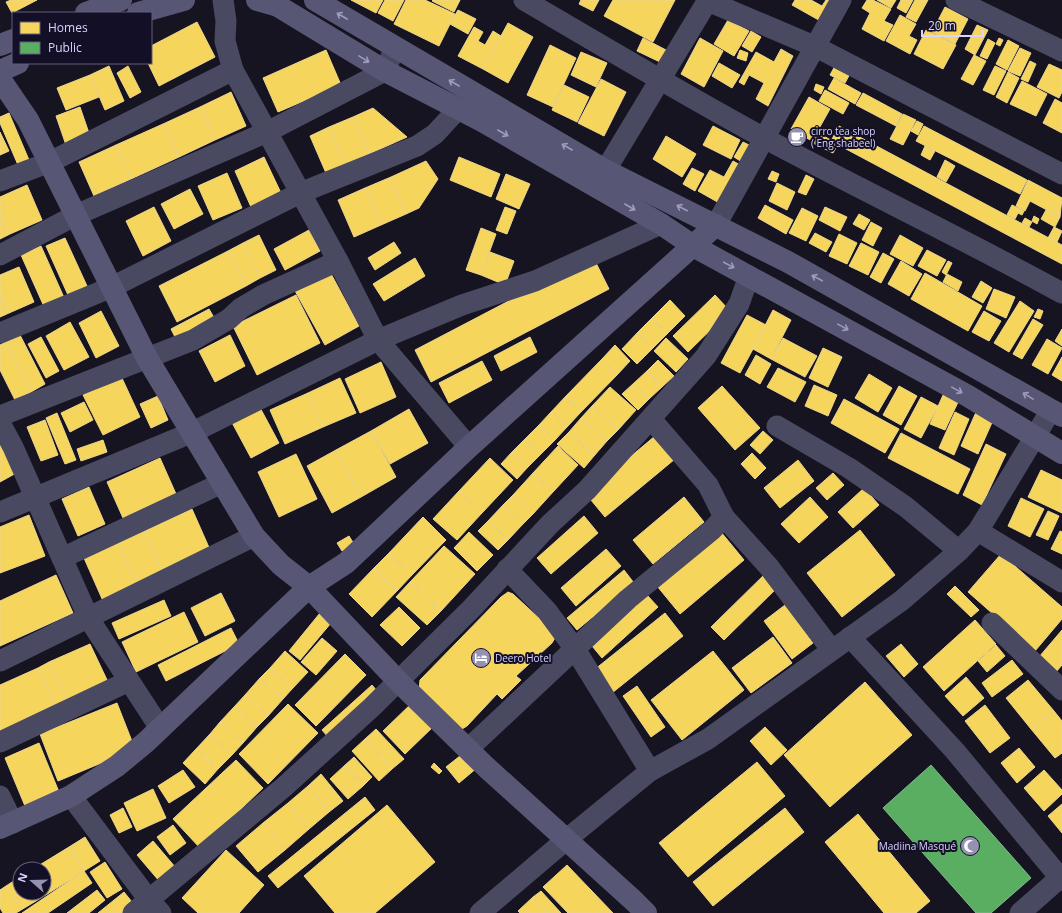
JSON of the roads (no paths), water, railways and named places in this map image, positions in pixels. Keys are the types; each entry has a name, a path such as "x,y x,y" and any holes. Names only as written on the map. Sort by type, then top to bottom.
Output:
{"street":[{"path":"89,12 121,0"},
{"path":"142,12 184,0"},
{"path":"223,0 226,21 225,41 233,70 338,261 378,340 469,447"},
{"path":"256,0 280,3 385,71 458,109 487,112"},
{"path":"315,0 396,47 487,112 600,178 660,224 695,247 968,396 1062,453"},
{"path":"524,0 660,80 766,139 990,253 1062,293"},
{"path":"600,178 708,0 816,47 1062,174"},
{"path":"0,796 6,826 71,796 117,766 160,728 309,587 346,563 469,447 695,247 716,226 766,139 841,0"},
{"path":"956,0 1062,51"},
{"path":"0,45 12,40"},
{"path":"0,255 76,215 267,132 385,71 396,47"},
{"path":"0,70 15,64"},
{"path":"0,181 50,162 233,70"},
{"path":"0,79 28,120 147,358 193,432 254,536 281,565 309,587 398,681 486,767 567,839 646,913"},
{"path":"0,332 112,287 300,193 417,146 436,134 458,109"},
{"path":"480,913 650,771 708,739 901,600 959,551 978,531 1034,437 1057,413 1007,383 788,262 716,226 600,178"},
{"path":"0,512 34,496 193,432 378,340 462,305 535,282 660,224"},
{"path":"0,416 193,340 228,319 241,308 263,295 338,261"},
{"path":"71,796 148,909 284,787 398,681 472,608 550,524 587,490 651,419 710,350 739,304 749,276"},
{"path":"884,349 898,323"},
{"path":"651,419 708,485 724,517 770,567 831,649"},
{"path":"0,423 89,619 160,728"},
{"path":"777,426 862,477 906,507 959,551"},
{"path":"62,558 222,483"},
{"path":"468,749 628,599 712,530 724,517"},
{"path":"978,531 1062,582"},
{"path":"0,661 89,619 254,536"},
{"path":"507,569 547,611 575,649 650,771"},
{"path":"992,623 1062,690"},
{"path":"850,637 955,751 1061,878 1020,913"},
{"path":"0,742 130,681"}],"place":[{"name":"cirro tea shop ( Eng shabeel)","path":"797,137"},
{"name":"Deero Hotel","path":"481,658"},
{"name":"Madiina Masqué","path":"970,846"}]}
